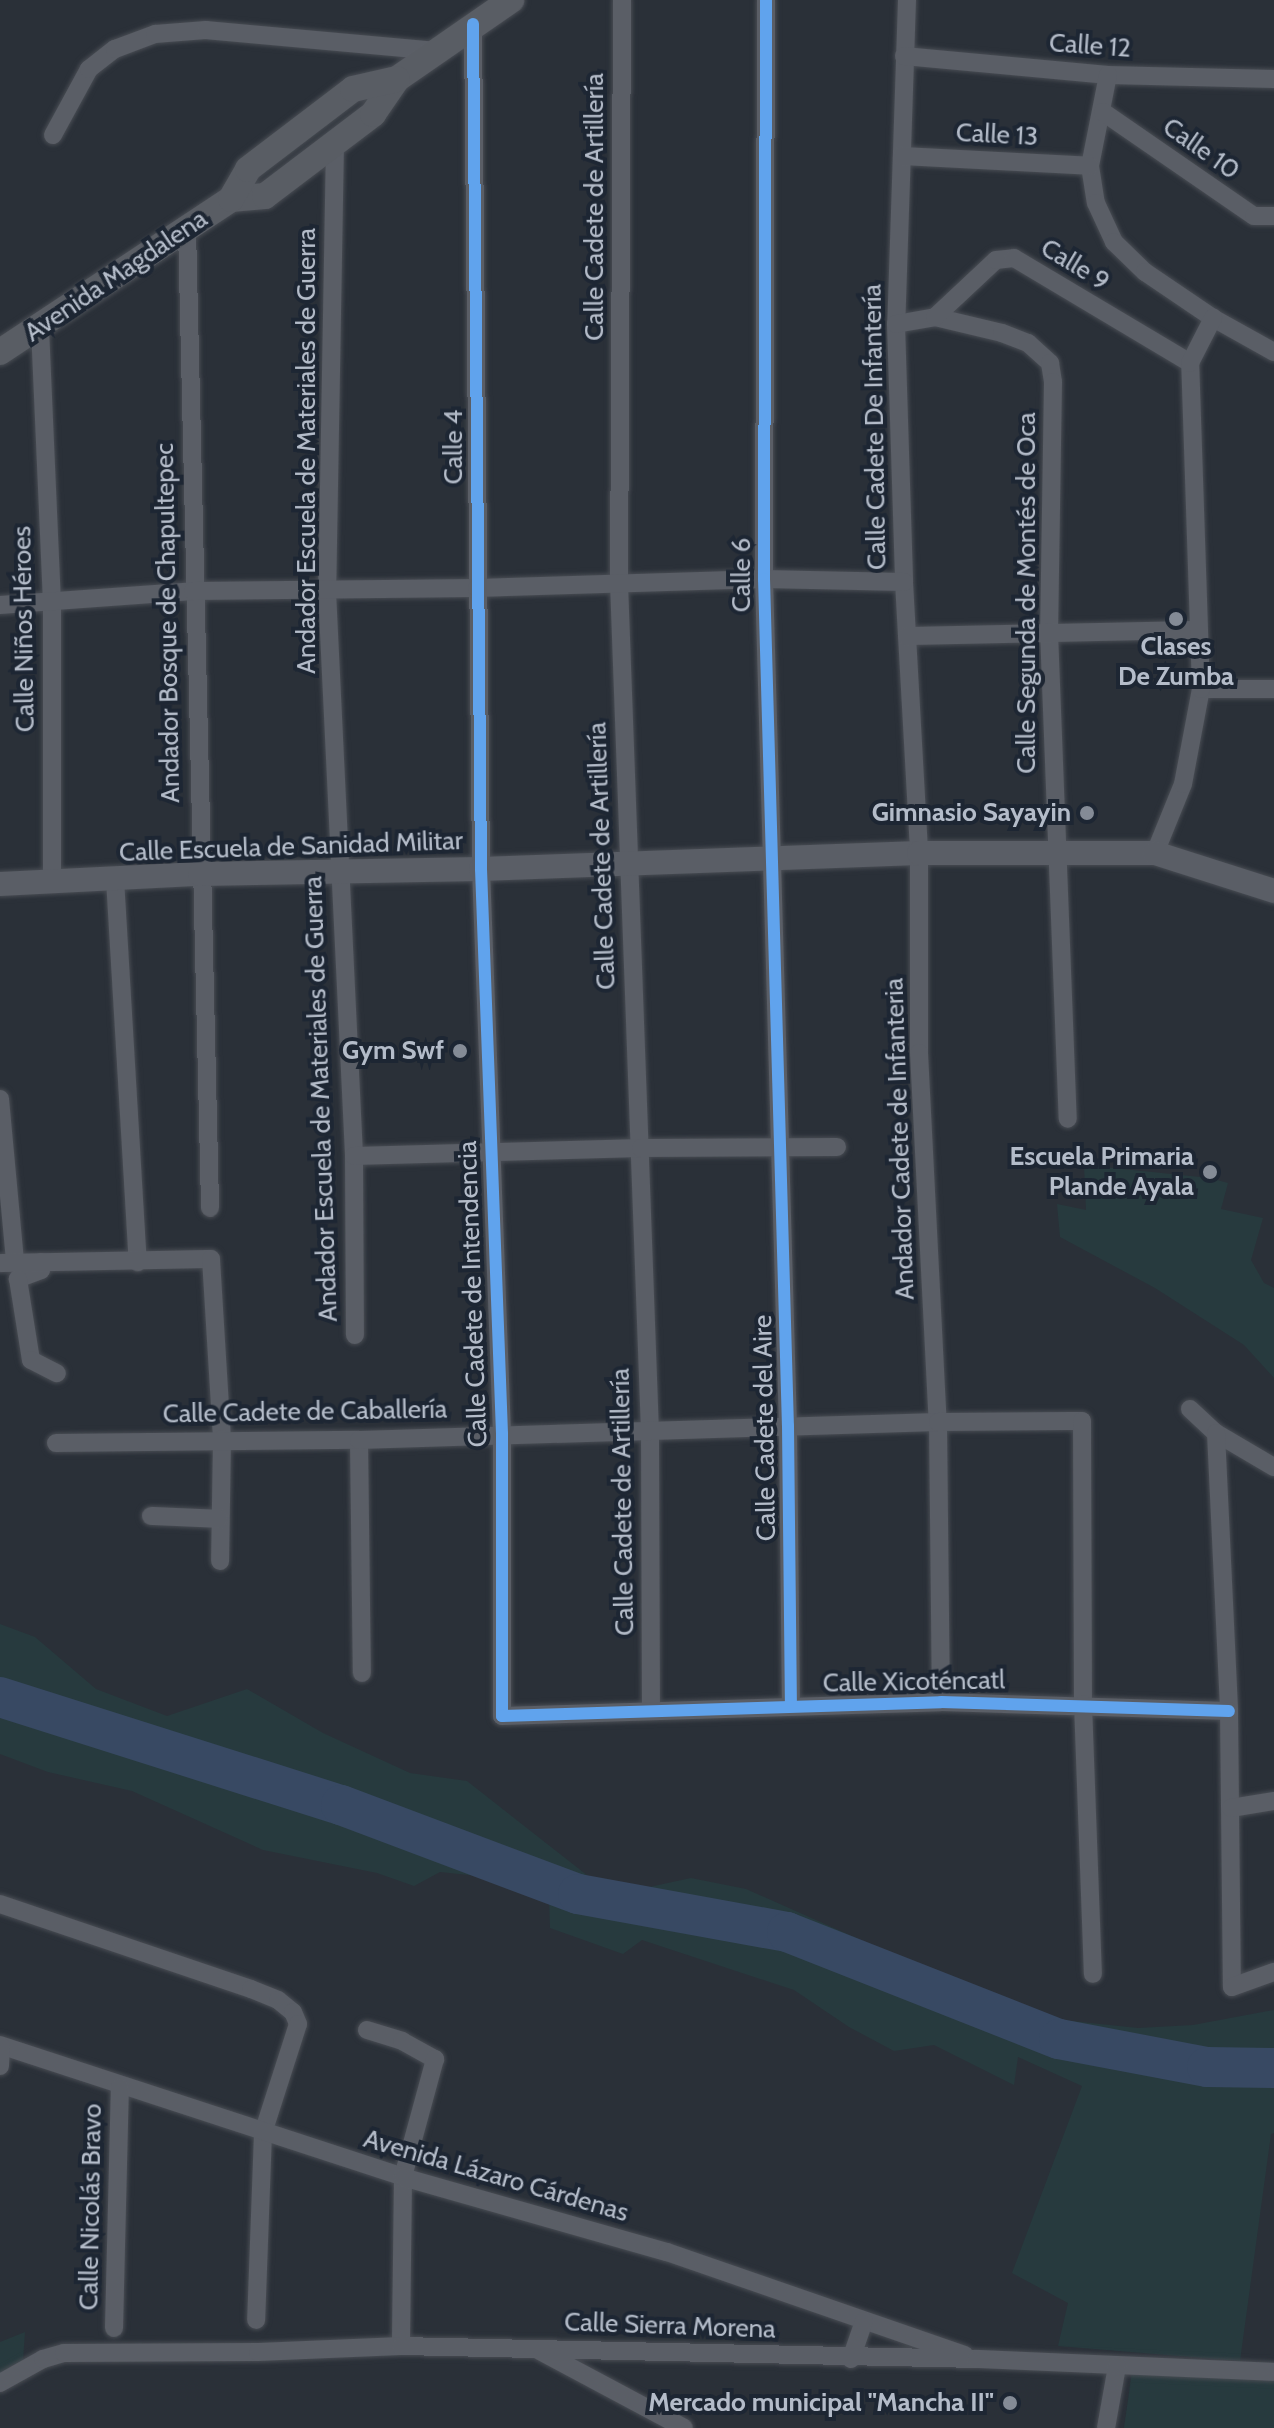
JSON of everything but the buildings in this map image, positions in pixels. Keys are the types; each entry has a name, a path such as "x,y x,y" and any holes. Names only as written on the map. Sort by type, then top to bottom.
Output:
{"main road":[{"name":"Avenida Magdalena","path":"231,199 265,196 373,114 397,79 511,0"},
{"name":"Avenida Magdalena","path":"0,352 231,199 248,169 353,89 397,79"}],"street":[{"name":"Calle Cadete de Artillería","path":"622,0 619,583 650,1432 651,1709"},
{"name":"Calle 6","path":"766,0 764,579 781,1150"},
{"name":"Calle Cadete De Infantería","path":"907,0 896,324 904,582 919,853"},
{"name":"Calle 4","path":"473,24 481,869"},
{"path":"53,135 89,69 115,49 155,34 206,30 436,51"},
{"name":"Calle 12","path":"904,56 1108,75 1274,79"},
{"path":"1108,75 1090,166 1096,203 1114,242 1145,272 1213,318 1274,352"},
{"name":"Calle 10","path":"1103,112 1254,216 1274,216"},
{"name":"Andador Escuela de Materiales de Guerra","path":"335,143 327,591 354,1156 355,1335"},
{"name":"Calle 13","path":"902,156 1090,166"},
{"name":"Andador Bosque de Chapultepec","path":"187,229 193,591 210,1208"},
{"name":"Calle 9","path":"935,317 996,260 1014,258 1190,363"},
{"path":"896,324 935,317"},
{"name":"Calle Segunda de Montés de Oca","path":"935,317 1002,333 1028,343 1050,363 1053,382 1049,632 1055,853 1068,1119"},
{"path":"1155,853 1183,784 1201,689 1196,630 1190,363 1213,318"},
{"name":"Calle Niños Héroes","path":"40,328 52,603 52,881"},
{"path":"0,605 193,591 477,588 764,579 904,582"},
{"path":"907,636 1196,630"},
{"path":"1201,689 1274,689"},
{"name":"Calle Escuela de Sanidad Militar","path":"0,884 200,874 481,869 919,853 1155,853 1274,891"},
{"name":"Andador Cadete de Infanteria","path":"919,853 919,1053 938,1422 941,1702"},
{"name":"Calle Cadete de Intendencia","path":"481,869 502,1434 502,1716"},
{"path":"115,879 138,1262"},
{"path":"0,1099 7,1263 211,1259 222,1439 220,1561"},
{"path":"354,1156 641,1148 781,1150 837,1147"},
{"name":"Calle Cadete del Aire","path":"781,1150 791,1706"},
{"path":"41,1262 41,1270 18,1279 31,1360 57,1373"},
{"path":"1190,1409 1216,1433 1274,1467"},
{"name":"Calle Cadete de Caballería","path":"56,1443 359,1440 938,1422 1082,1421 1083,1704"},
{"path":"1216,1433 1229,1711 1232,1987 1274,1972"},
{"path":"359,1440 362,1673"},
{"path":"151,1516 219,1519"},
{"name":"Calle Xicoténcatl","path":"502,1716 941,1702 1083,1704 1229,1711"},
{"path":"1083,1704 1093,1974"},
{"path":"1231,1808 1274,1801"},
{"path":"0,1904 251,1989 278,2000 293,2012 298,2024 263,2133 256,2320"},
{"path":"367,2030 402,2041 435,2059 403,2177 401,2346"},
{"path":"0,2046 0,2066"},
{"name":"Avenida Lázaro Cárdenas","path":"0,2046 403,2177 667,2252 977,2359"},
{"name":"Calle Nicolás Bravo","path":"114,2328 120,2087"},
{"path":"851,2359 864,2321"},
{"name":"Calle Sierra Morena","path":"0,2383 43,2359 64,2353 258,2352 401,2346 851,2359 977,2359 1274,2372"},
{"path":"534,2348 684,2428"},
{"path":"1106,2428 1117,2366"}],"green space":[{"path":"1084,1165 1210,1178 1228,1183 1221,1209 1263,1218 1251,1260 1264,1283 1274,1288 1274,1378 1244,1345 1155,1288 1060,1237 1057,1204 1086,1210"},
{"path":"0,1624 35,1637 96,1689 167,1716 247,1689 323,1733 410,1773 467,1781 597,1883 640,1889 691,1878 746,1889 1034,2017 1138,2028 1193,2025 1274,2010 1274,2133 1271,2134 1240,2361 1058,2346 1068,2303 1012,2273 1082,2086 1018,2057 1014,2085 934,2045 894,2051 849,2027 794,1990 642,1940 623,1954 550,1928 549,1898 517,1880 440,1872 414,1886 377,1873 263,1850 132,1791 48,1772 0,1754"},
{"path":"25,2332 23,2361 0,2374 0,2342"},
{"path":"1132,2371 1274,2381 1274,2428 1124,2428"}],"waterway":[{"path":"0,1697 341,1805 578,1894 787,1932 1059,2039 1207,2067 1274,2068"}],"cycle path":[{"path":"766,0 764,579 788,1426 791,1706"},
{"path":"473,24 481,869 502,1434 502,1716 941,1702 1229,1711"}],"place":[{"name":"Clases De Zumba","path":"1176,619"},
{"name":"Gimnasio Sayayin","path":"1087,813"},
{"name":"Gym Swf","path":"460,1051"},
{"name":"Escuela Primaria Plande Ayala","path":"1210,1172"},
{"name":"Mercado municipal \"Mancha II\"","path":"1010,2403"}]}
